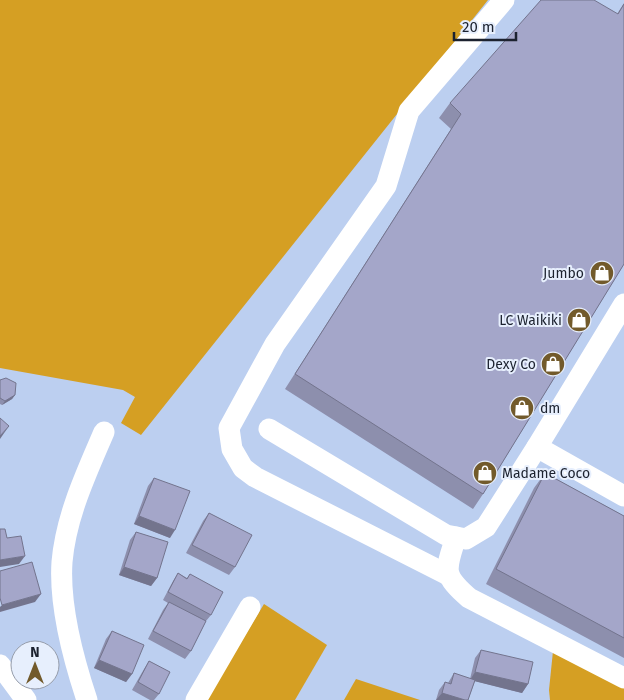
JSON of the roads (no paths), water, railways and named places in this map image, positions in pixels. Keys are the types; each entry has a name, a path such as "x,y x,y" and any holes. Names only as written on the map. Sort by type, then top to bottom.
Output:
{"street":[{"path":"504,0 409,111 386,186 275,344 230,428 232,449 243,468 255,477 448,575 469,598 624,678"},
{"path":"269,429 446,535 466,539 486,527 624,304"},
{"path":"87,700 74,660 66,622 62,562 70,522 81,484 104,432"},
{"path":"537,447 624,496"},
{"path":"448,575 448,564 456,537"},
{"path":"196,700 250,607"},
{"path":"0,665 26,700"}],"place":[{"name":"Jumbo","path":"602,273"},
{"name":"LC Waikiki","path":"579,320"},
{"name":"Dexy Co","path":"553,364"},
{"name":"dm","path":"522,408"},
{"name":"Madame Coco","path":"485,473"}]}
